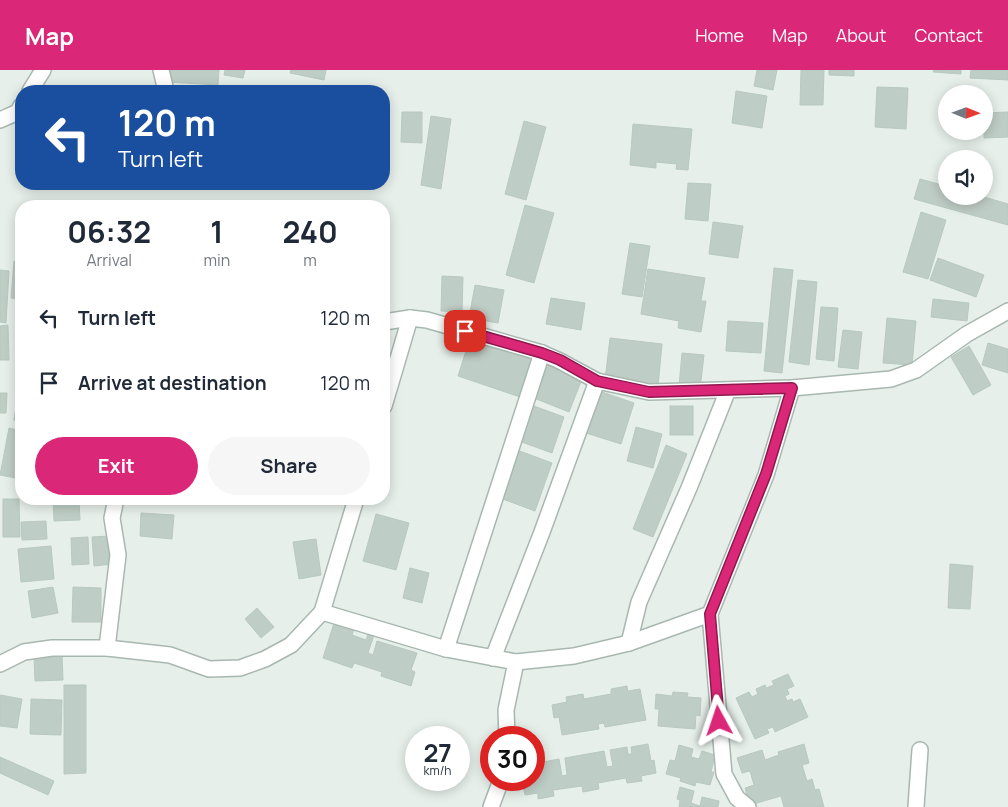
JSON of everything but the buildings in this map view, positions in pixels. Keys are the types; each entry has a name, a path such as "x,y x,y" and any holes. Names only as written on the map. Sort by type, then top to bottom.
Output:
{"street":[{"path":"34,85 43,70"},
{"path":"161,70 165,85"},
{"path":"0,120 15,113"},
{"path":"390,321 410,318 427,320 542,353 560,360 597,381 649,392 792,388 892,379 916,370 967,334 1008,311"},
{"path":"390,386 410,318"},
{"path":"446,649 542,353"},
{"path":"493,658 542,532 597,381"},
{"path":"748,807 737,798 724,774 710,614 766,474 792,388"},
{"path":"629,643 639,602 689,488 728,390"},
{"path":"106,648 118,555 112,518 115,505"},
{"path":"0,664 24,652 52,648 106,648 170,655 209,668 240,668 265,659 291,645 322,612 354,505"},
{"path":"322,612 446,649 516,662 574,656 629,643 710,614"},
{"path":"507,726 506,710 516,662"},
{"path":"916,807 920,750"},
{"path":"491,807 497,791"}],"route":[{"path":"465,331 542,353 560,360 597,381 628,389 649,392 792,388 766,474 710,614 719,721"}]}
